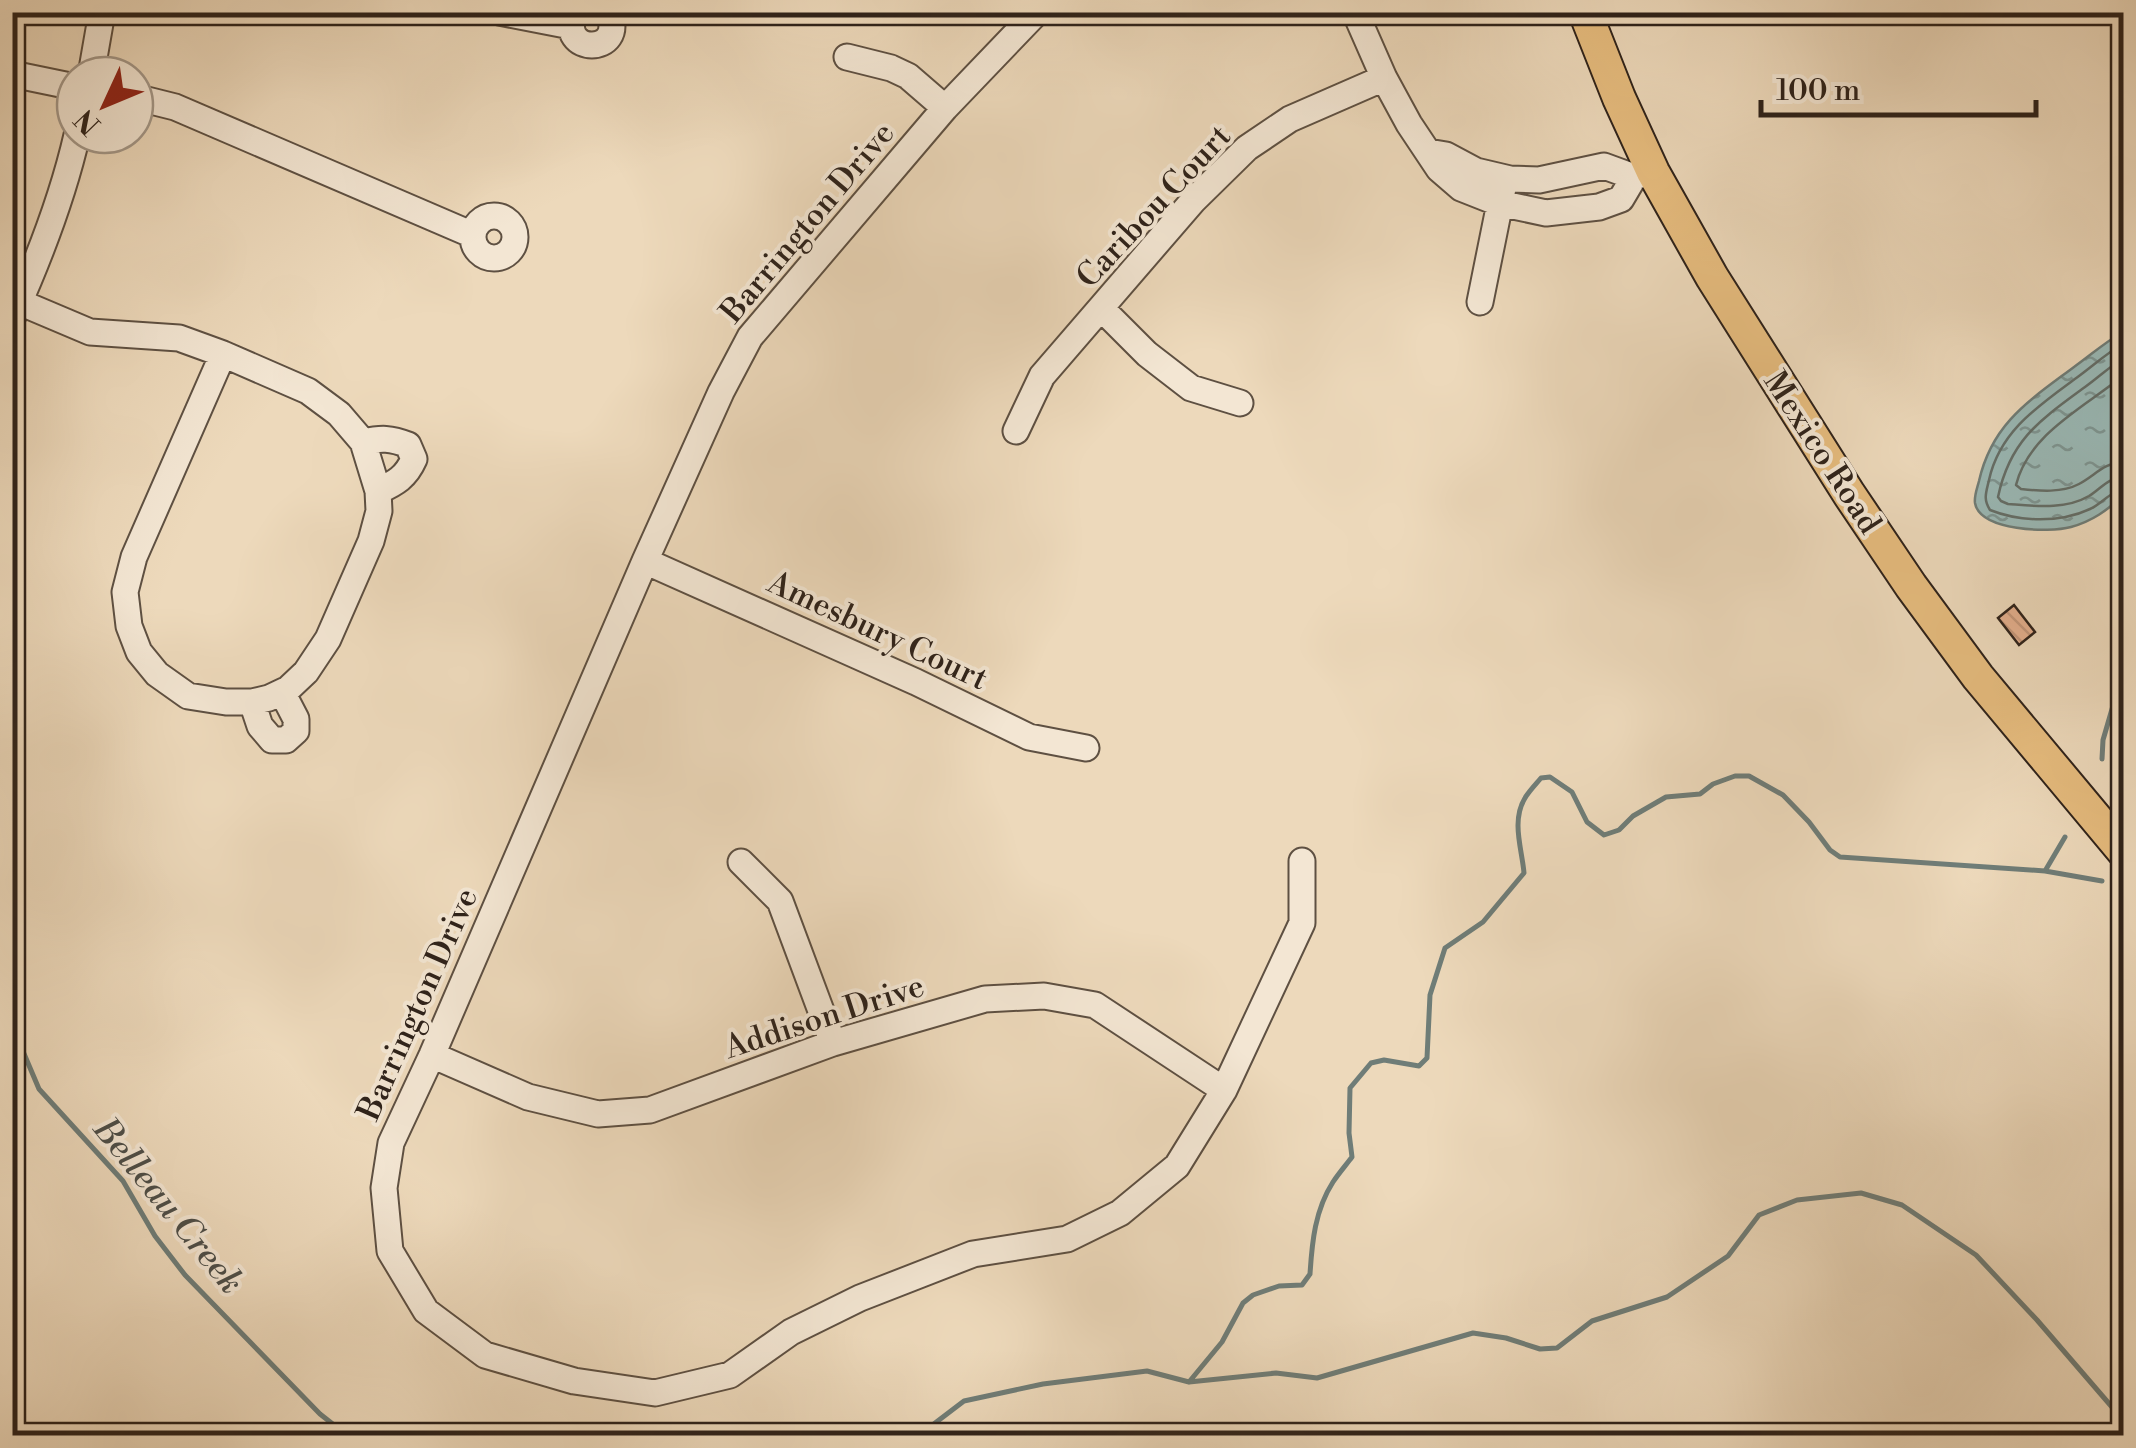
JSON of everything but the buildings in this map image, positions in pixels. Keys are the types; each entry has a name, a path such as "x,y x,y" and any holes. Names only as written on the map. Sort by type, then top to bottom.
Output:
{"main road":[{"name":"Mexico Road","path":"1585,12 1644,174 1849,494 1978,677 2124,852"}],"street":[{"path":"94,55 102,12"},
{"path":"499,12 573,19 574,36 584,45 604,42 613,24 608,12"},
{"name":"Barrington Drive","path":"1037,12 945,108 750,337 721,392 390,1143 384,1188 390,1251 426,1312 485,1355 574,1381 655,1393 730,1375 790,1332 860,1298 973,1254 1067,1239 1120,1213 1176,1166 1224,1090 1302,923 1302,860"},
{"path":"1355,12 1384,78 1428,152 1446,155 1546,214 1599,207 1621,198 1644,174"},
{"path":"847,56 908,76 945,108"},
{"path":"12,74 55,83"},
{"name":"Caribou Court","path":"1016,431 1042,376 1193,200 1247,148 1290,119 1384,78"},
{"path":"155,101 473,235"},
{"path":"72,155 59,199 15,306 90,332 179,338 223,354 308,391 339,414 362,442 378,490 379,512 371,541 328,639 306,672 282,692 252,702 188,696 157,674 140,652 130,626 125,592 134,557 223,354"},
{"path":"1502,190 1604,166 1644,174"},
{"path":"1480,302 1502,190"},
{"path":"1102,309 1147,354 1191,388 1240,403"},
{"path":"362,442 395,440 408,446 414,459 407,474 378,490"},
{"name":"Amesbury Court","path":"645,561 1029,737 1086,748"},
{"path":"252,702 260,726 272,740 286,740 296,731 296,719 282,692"},
{"path":"742,862 780,901 833,1042"},
{"name":"Addison Drive","path":"432,1055 528,1097 598,1114 650,1110 833,1042 985,999 1044,996 1095,1006 1224,1090"}],"water":[{"path":"2123,332 2123,496 2093,518 2061,529 2017,528 1989,519 1980,512 1975,495 1985,461 2003,428 2042,391"}],"waterway":[{"path":"2102,759 2103,740 2124,668"},
{"path":"1189,1382 1222,1342 1243,1303 1279,1286 1302,1285 1310,1274 1318,1215 1333,1182 1352,1157 1350,1088 1371,1063 1384,1060 1419,1066 1427,1058 1430,995 1445,948 1483,922 1524,873 1519,816 1525,798 1541,778 1550,777 1572,792 1587,822 1604,835 1619,830 1633,816 1666,797 1700,794 1713,784 1735,776 1749,776 1783,795 1840,857 2045,871 2102,881"},
{"path":"2045,871 2065,837"},
{"name":"Belleau Creek","path":"12,1035 39,1089 123,1181 155,1236 185,1275 320,1414 348,1436"},
{"name":"Belleau Creek","path":"918,1436 964,1401 1043,1384 1147,1371 1189,1382 1276,1373 1317,1378 1473,1333 1540,1349 1557,1348 1592,1321 1667,1297 1728,1256 1759,1215 1797,1200 1861,1193 1902,1205 1976,1255 2124,1421"}]}
